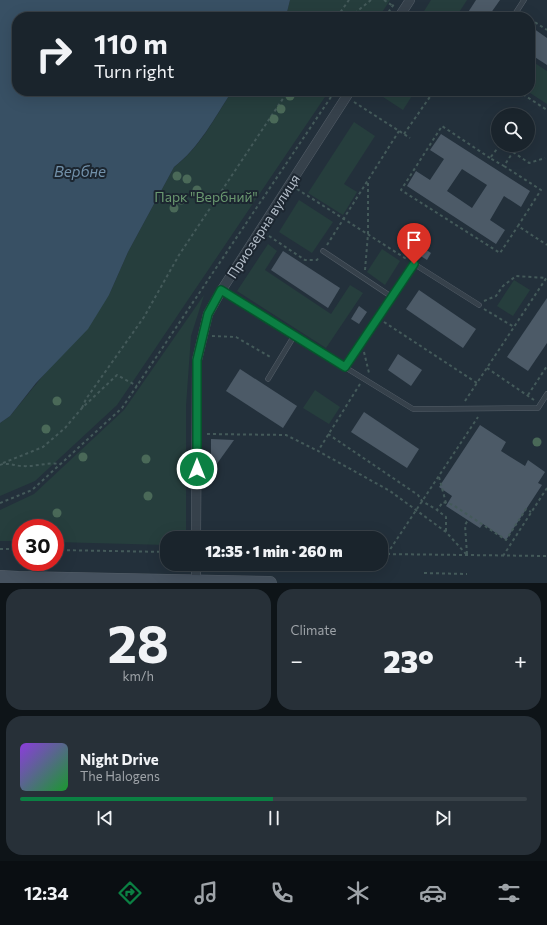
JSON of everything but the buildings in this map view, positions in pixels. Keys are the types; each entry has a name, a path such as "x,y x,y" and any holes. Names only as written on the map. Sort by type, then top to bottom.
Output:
{"main road":[{"path":"0,577 270,583"}],"street":[{"path":"402,12 410,0"},
{"name":"Приозерна вулиця","path":"196,531 197,360 208,314 221,290 347,96"},
{"path":"196,571 196,582"}],"lane":[{"path":"516,12 524,0"},
{"path":"323,251 392,297"},
{"path":"345,367 414,264 477,304"},
{"path":"221,290 413,409 538,408 547,394"},
{"path":"268,379 294,336"}],"path":[{"path":"341,12 349,0"},
{"path":"356,12 371,0"},
{"path":"384,0 392,6"},
{"path":"388,12 396,0"},
{"path":"535,22 547,30"},
{"path":"82,408 86,399 144,317 179,255 285,96"},
{"path":"0,503 32,490 122,408 332,96"},
{"path":"404,134 431,96"},
{"path":"526,96 547,110"},
{"path":"353,102 410,138"},
{"path":"442,126 490,158 541,190 500,253 401,190 442,126"},
{"path":"266,234 305,260 317,260 399,131"},
{"path":"490,158 495,152"},
{"path":"504,166 513,152 529,163 545,158"},
{"path":"364,278 368,234 368,179"},
{"path":"296,188 414,264"},
{"path":"518,226 547,245"},
{"path":"460,409 547,278 516,276 504,286 496,296 477,304"},
{"path":"477,304 514,328"},
{"path":"378,318 477,383"},
{"path":"207,336 236,337 278,362"},
{"path":"361,343 372,384"},
{"path":"528,395 547,366"},
{"path":"487,368 540,404"},
{"path":"0,465 44,447 65,428 82,408 117,375 137,386"},
{"path":"318,451 363,378"},
{"path":"388,552 483,409"},
{"path":"201,434 286,435 390,491 446,532 467,555"},
{"path":"328,434 418,495 422,501 446,517 446,532"},
{"path":"3,464 24,466 51,463 60,464"},
{"path":"439,476 446,503"},
{"path":"502,556 547,488"},
{"path":"437,510 443,502 453,505 506,540 526,509 531,512"},
{"path":"467,555 465,525 468,520"},
{"path":"0,549 12,549"},
{"path":"64,550 160,552"},
{"path":"388,554 547,556"},
{"path":"424,573 467,574"}],"green space":[{"path":"290,0 390,0 382,12 287,12"},
{"path":"431,0 467,0 459,12 424,12"},
{"path":"535,63 547,71 547,104 535,96"},
{"name":"Парк \"Вербний\"","path":"229,96 326,96 117,405 35,481 0,496 0,423 10,416 109,295 128,252 174,167 183,160 199,142"},
{"path":"382,96 412,96 403,110"},
{"path":"354,122 375,136 344,184 357,192 343,215 308,193"},
{"path":"299,200 333,222 312,253 279,232"},
{"path":"268,244 277,251 265,270 331,314 350,285 363,293 326,348 237,291"},
{"path":"382,249 400,261 385,285 367,272"},
{"path":"514,280 530,290 513,316 497,306"},
{"path":"204,295 191,336 186,406 186,531 160,531 160,545 64,542 64,519 12,519 12,541 0,541 0,510 34,494 124,410"},
{"path":"315,390 340,407 329,424 303,408"}],"water":[{"name":"Вербне","path":"0,0 290,0 287,12 12,12 12,96 229,96 199,141 174,167 128,252 109,295 88,329 36,383 10,416 0,423"}],"route":[{"path":"197,469 197,360 208,314 221,290 345,367 414,264"}]}
